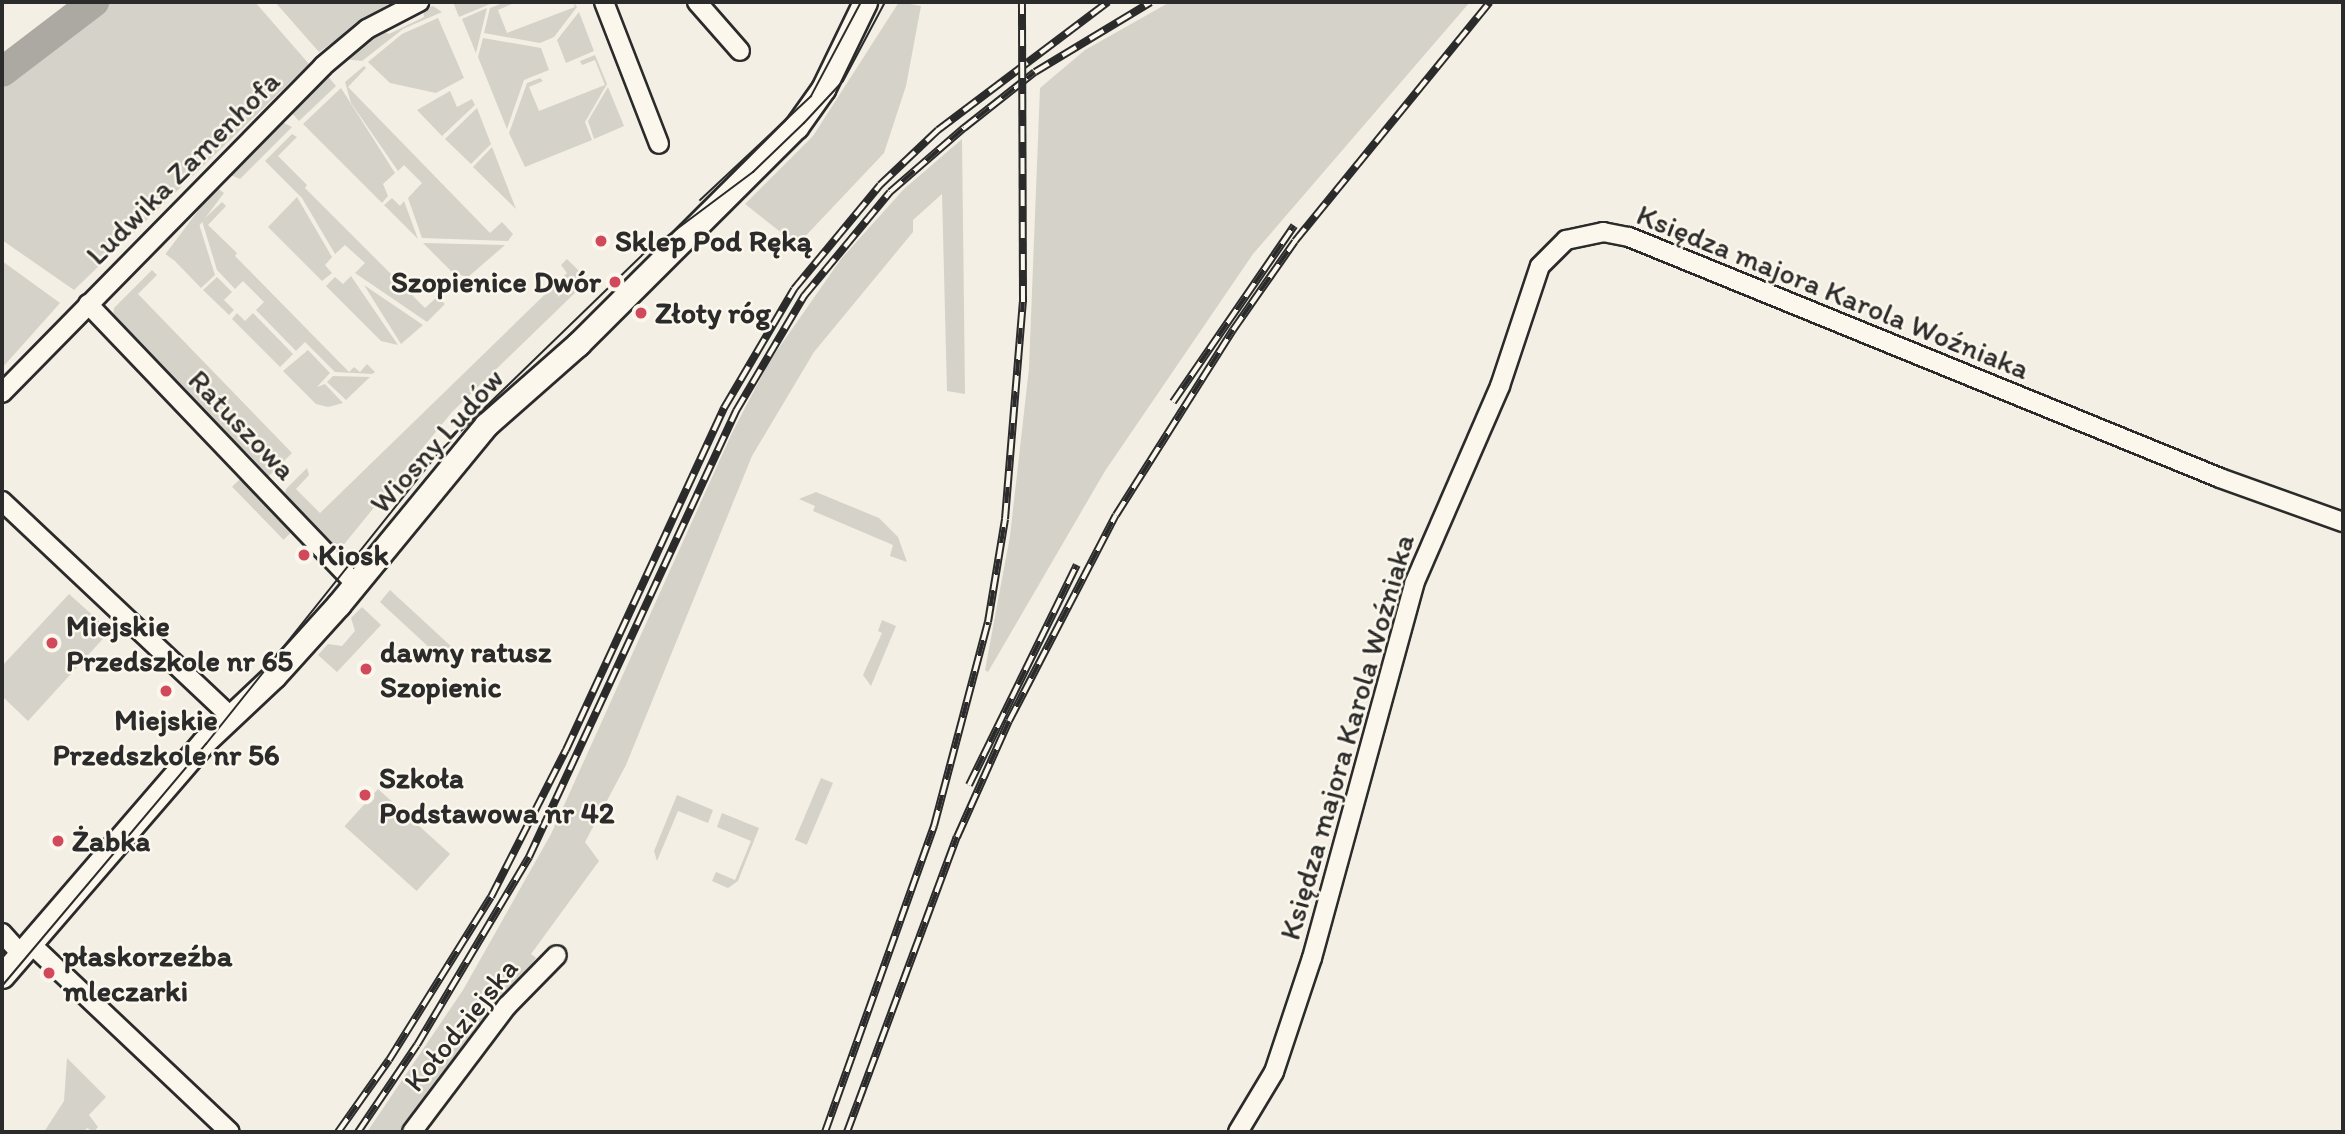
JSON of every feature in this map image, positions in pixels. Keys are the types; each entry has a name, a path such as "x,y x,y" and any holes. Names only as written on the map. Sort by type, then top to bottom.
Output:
{"street":[{"name":"Ludwika Zamenhofa","path":"2,393 323,66 367,29 419,2"},
{"path":"604,2 659,144"},
{"path":"697,2 740,51"},
{"name":"Wiosny Ludów","path":"2,976 230,716 286,663 356,584 486,425 578,344 796,127 822,89 865,2"},
{"name":"Księdza majora Karola Woźniaka","path":"1238,1132 1274,1072 1312,958 1414,584 1500,386 1540,266 1566,240 1603,232 1629,237 2220,478 2343,522"},
{"name":"Ratuszowa","path":"88,304 356,584"},
{"path":"2,501 230,716"},
{"path":"2,933 27,950 230,1132"},
{"name":"Wiosny Ludów","path":"2,982 27,950"},
{"name":"Kołodziejska","path":"412,1132 507,1006 556,955"}],"shaded area":[{"path":"76,2 255,2 309,64 74,290 2,240 2,59"},
{"path":"275,2 391,2 319,52"},
{"path":"453,2 495,2 459,17"},
{"path":"505,2 514,3 498,10 507,33 575,7 573,2 577,7 554,37 540,43 484,33 490,8"},
{"path":"899,2 921,6 906,86 884,153 797,245 745,204 813,136"},
{"path":"1170,2 1470,2 1253,254 1105,471 988,672 985,670 1010,536 1029,368 1040,88 1085,50"},
{"path":"433,6 442,12 403,29 362,61 344,59 381,30 389,34 424,17 423,9"},
{"path":"487,8 476,53 462,19"},
{"path":"579,12 594,51 566,63 557,40"},
{"path":"438,18 464,78 436,93 390,83 368,62 402,34"},
{"path":"483,38 541,48 549,70 524,80 507,129 478,57"},
{"path":"595,55 607,84 585,122 592,140 525,167 509,133 527,83 540,78 543,81 529,87 539,111 605,85 595,60 582,65 580,61"},
{"path":"364,66 366,68 348,87 490,233 502,222 513,234 508,241 422,238 408,198 422,183 404,165 398,171 351,103 345,82"},
{"path":"326,74 336,86 299,121 290,111"},
{"path":"608,87 624,126 594,139 588,121"},
{"path":"341,88 395,173 383,184 388,196 382,203 303,124"},
{"path":"450,91 457,107 472,99 475,105 442,136 417,110"},
{"path":"477,108 491,144 471,164 445,139"},
{"path":"280,121 292,127 240,179 228,174"},
{"path":"292,134 297,137 278,156 307,185 305,188 425,308 437,297 445,304 427,322 355,273 365,263 345,245 335,254 302,198 265,161"},
{"path":"962,139 965,394 947,391 942,194 913,220 913,232 814,352 752,456 626,765 585,842 599,861 531,954 536,958 521,979 405,1132 367,1132 463,990 551,834 732,433 769,362 841,259 904,189"},
{"path":"492,147 516,209 473,167"},
{"path":"216,187 224,193 173,260 165,254"},
{"path":"297,197 332,257 325,265 332,273 322,281 268,227"},
{"path":"392,198 400,206 404,201 418,239 384,205"},
{"path":"222,202 226,206 208,225 237,253 235,256 349,372 354,367 360,372 367,364 375,372 372,374 335,372 305,342 296,351 256,310 264,302 243,281 235,289 217,270 202,221"},
{"path":"199,224 215,275 201,288 168,254"},
{"path":"423,243 505,245 468,277 453,273"},
{"path":"567,259 586,278 581,287 452,412 341,548 335,547 285,494 286,489 307,468 309,475 296,489 320,513 567,273 561,265"},
{"path":"2,261 60,303 2,368"},
{"path":"152,270 157,275 138,294 292,453 266,479 113,316 114,308"},
{"path":"351,276 398,345 381,341 326,286 335,277 343,284"},
{"path":"217,277 232,292 224,300 234,310 229,315 203,290"},
{"path":"364,285 423,325 401,344"},
{"path":"237,313 245,321 253,313 293,354 280,367 232,319"},
{"path":"308,350 330,373 317,387 325,384 343,403 328,407 316,404 283,371"},
{"path":"333,376 370,377 346,400 327,382"},
{"path":"240,479 291,532 283,540 232,487"},
{"path":"816,492 879,518 898,537 907,562 890,556 893,545 813,511 815,506 799,499"},
{"path":"390,590 454,649 456,662 446,663 380,602"},
{"name":"Miejskie Przedszkole nr 65","path":"69,594 110,631 28,721 2,696 2,666"},
{"path":"362,607 381,625 337,672 318,655 328,644 342,646 355,631 351,618"},
{"path":"882,620 896,626 871,686 863,675 882,633 878,631"},
{"path":"821,778 833,783 807,845 795,840"},
{"path":"378,789 450,854 417,891 345,826"},
{"path":"677,795 713,810 708,823 678,811 657,861 654,851"},
{"path":"722,813 759,828 738,881 728,888 712,881 716,872 735,880 751,841 717,827"},
{"path":"67,1058 106,1097 89,1115 98,1127 94,1132 87,1128 84,1132 44,1132 64,1101"}],"waterway":[{"path":"2,72 94,2"}],"tram line":[{"path":"700,200 811,96 861,2"},
{"path":"2,986 206,744 440,451 642,255 753,172 804,123 843,81 885,2"}],"railway":[{"path":"825,1132 934,826 988,622 1005,519 1023,302 1022,2"},
{"path":"338,1132 389,1060 491,897 566,750 724,408 794,289 880,185 938,130 1108,2"},
{"path":"358,1132 417,1045 529,857 736,411 804,296 890,192 964,128 1035,72 1151,2"},
{"path":"847,1132 957,837 1009,721 1116,515 1233,330 1295,241 1490,2"},
{"path":"1173,402 1294,226"},
{"path":"969,785 1077,565"}],"place":[{"name":"Sklep Pod Ręką","path":"601,241"},
{"name":"Szopienice Dwór","path":"615,282"},
{"name":"Złoty róg","path":"641,313"},
{"name":"Kiosk","path":"304,555"},
{"name":"Miejskie Przedszkole nr 65","path":"52,643"},
{"name":"dawny ratusz Szopienic","path":"366,669"},
{"name":"Miejskie Przedszkole nr 56","path":"166,691"},
{"name":"Szkoła Podstawowa nr 42","path":"365,795"},
{"name":"Żabka","path":"58,841"},
{"name":"płaskorzeźba mleczarki","path":"49,973"}]}
